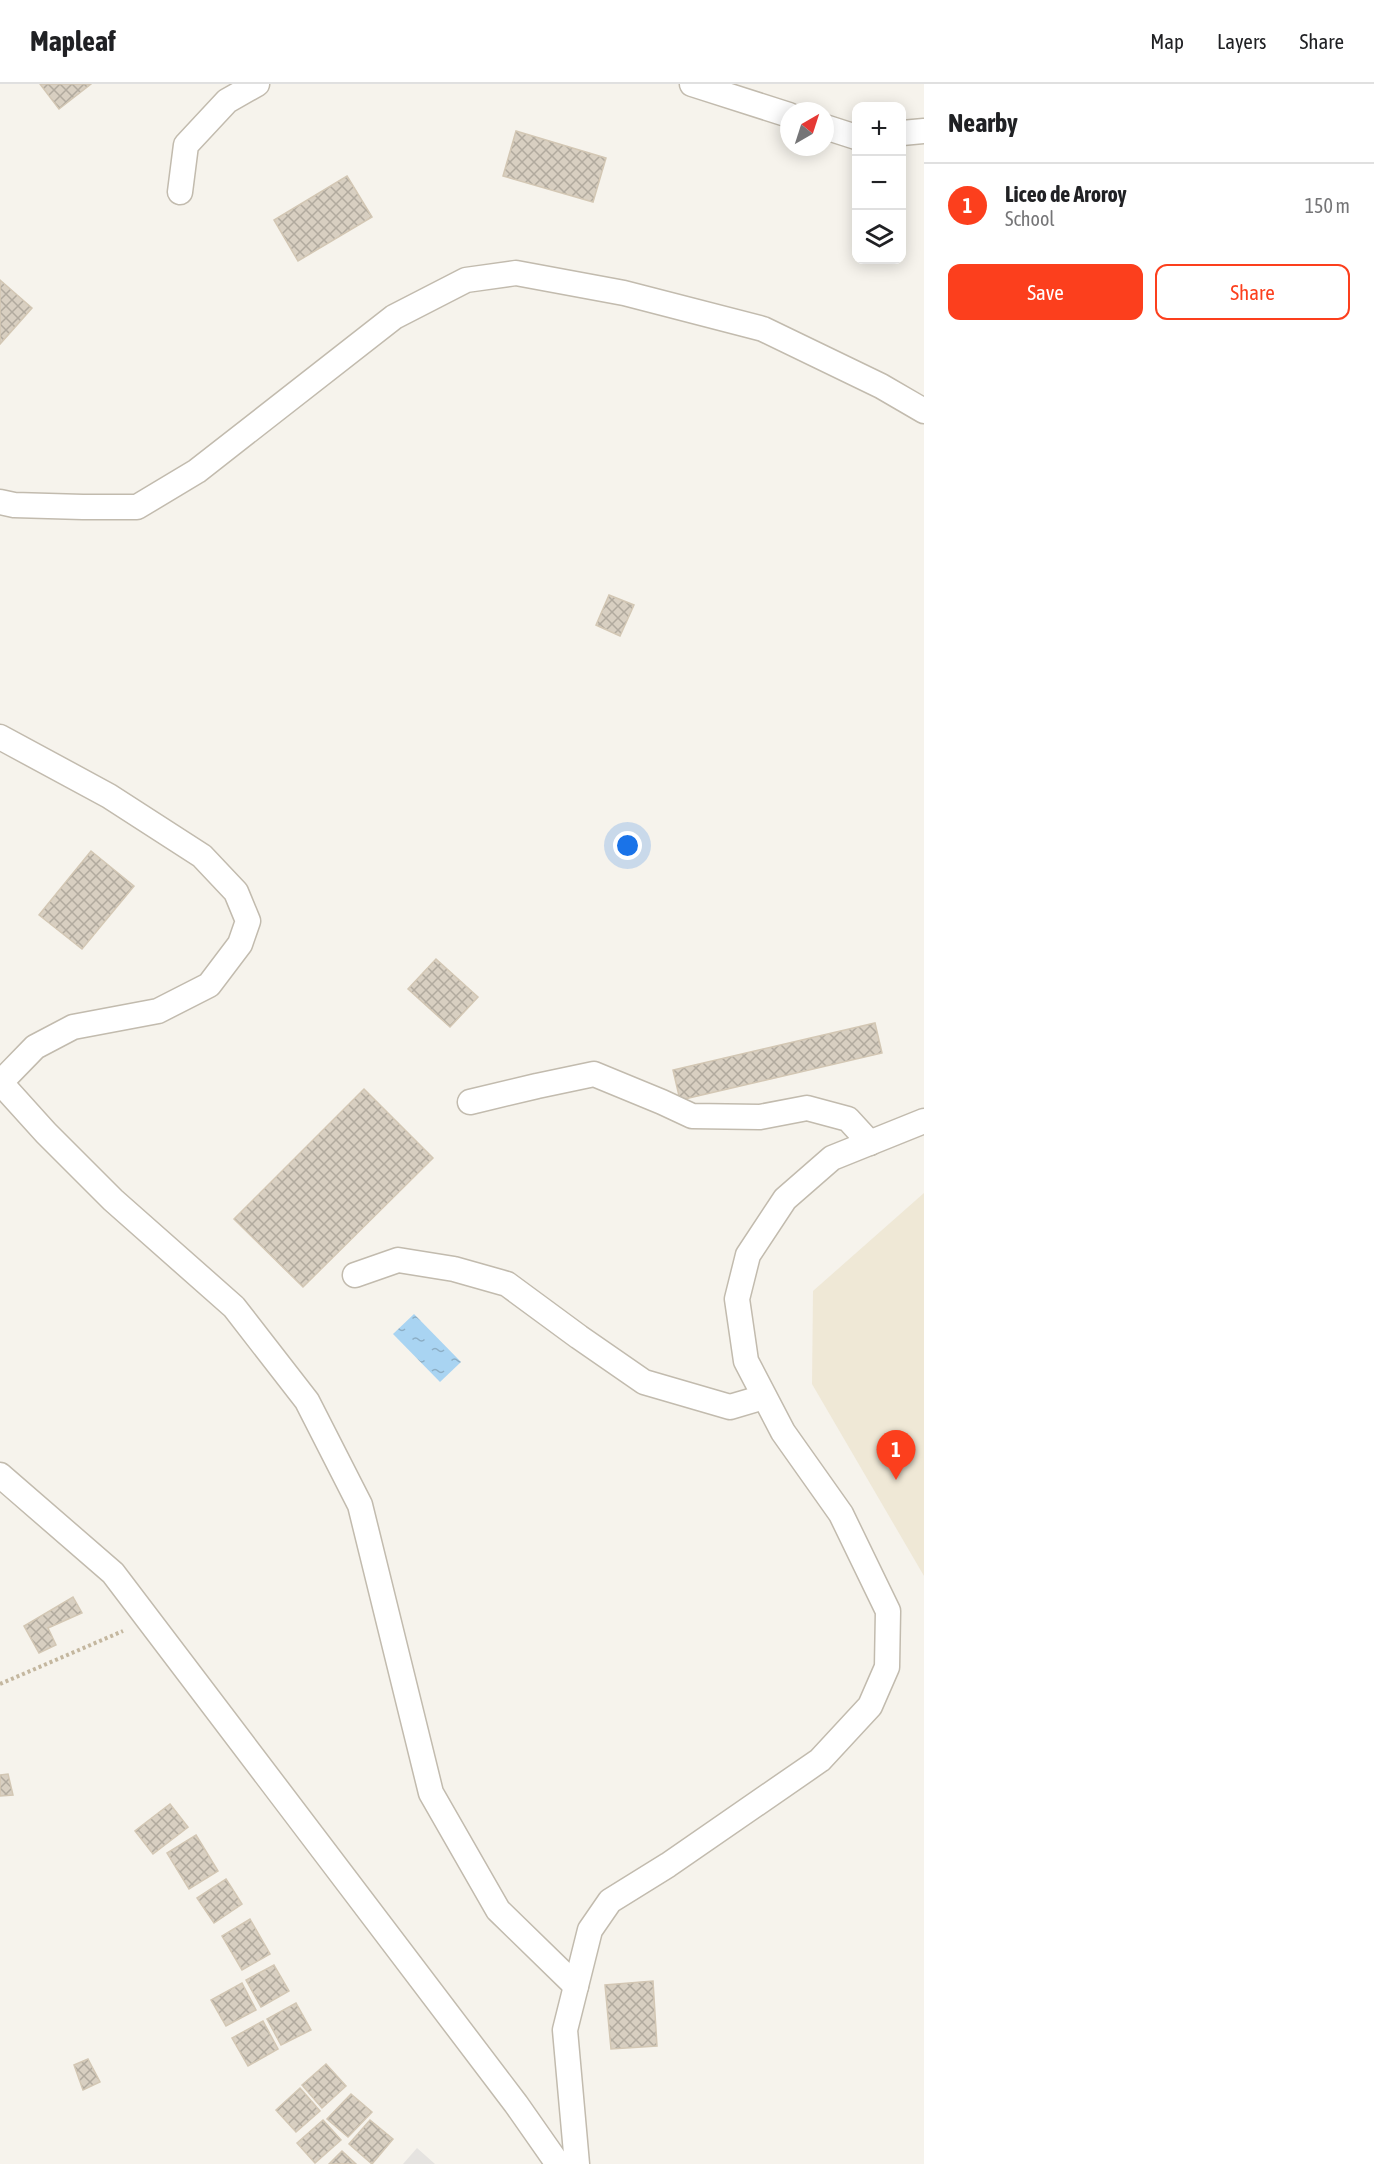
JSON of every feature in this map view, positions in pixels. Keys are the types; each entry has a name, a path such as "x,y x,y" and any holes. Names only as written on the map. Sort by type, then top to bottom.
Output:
{"street":[{"path":"180,192 186,145 227,101 257,84"},
{"path":"692,84 780,113"},
{"path":"834,130 852,136"},
{"path":"906,133 924,131"},
{"path":"0,502 14,505 137,507 197,471 394,317 466,280 516,273 624,293 763,329 881,386 924,411"},
{"path":"0,737 109,796 202,856 236,892 248,921 240,944 209,985 158,1011 73,1027 35,1047 0,1083 113,1200 234,1307 307,1401 360,1505 431,1793 498,1910 576,1986"},
{"path":"470,1102 594,1074 662,1101 692,1116 760,1117 807,1108 848,1119 870,1143"},
{"path":"577,2164 565,2030 590,1930 610,1901 668,1865 820,1760 870,1706 887,1667 888,1611 841,1514 783,1432 746,1361 737,1299 748,1255 784,1199 832,1158 924,1120"},
{"path":"355,1275 398,1260 454,1269 507,1284 644,1382 730,1407 764,1396"},
{"path":"0,1475 113,1573 516,2104 558,2164"}],"path":[{"path":"0,1684 148,1620"}],"shaded area":[{"path":"924,1193 924,1576 812,1384 813,1291"},
{"path":"417,2148 435,2164 403,2164"}],"water":[{"path":"414,1314 461,1362 440,1382 393,1334"}],"building":[{"path":"40,84 91,84 59,109"},
{"path":"516,131 606,158 593,202 503,176"},
{"path":"347,176 372,217 298,261 274,220"},
{"path":"0,280 32,308 0,344"},
{"path":"609,595 634,605 620,636 596,625"},
{"path":"91,851 134,886 82,949 39,915"},
{"path":"436,959 478,997 450,1027 408,989"},
{"path":"875,1023 882,1053 680,1100 673,1070"},
{"path":"364,1089 433,1158 303,1287 234,1219"},
{"path":"73,1597 82,1613 48,1628 56,1645 39,1653 24,1626"},
{"path":"8,1774 13,1795 0,1796 0,1775"},
{"path":"170,1804 188,1827 153,1854 135,1831"},
{"path":"196,1835 218,1871 189,1889 167,1853"},
{"path":"226,1879 242,1904 214,1923 197,1898"},
{"path":"250,1919 270,1954 242,1970 222,1936"},
{"path":"274,1965 289,1991 261,2007 246,1980"},
{"path":"653,1981 657,2046 611,2049 605,1985"},
{"path":"242,1983 256,2010 226,2026 211,2000"},
{"path":"296,2003 311,2030 281,2045 267,2019"},
{"path":"263,2021 278,2049 248,2066 232,2038"},
{"path":"88,2059 100,2082 83,2090 74,2065"},
{"path":"326,2064 346,2086 322,2108 302,2085"},
{"path":"300,2088 320,2111 296,2132 276,2110"},
{"path":"351,2094 372,2112 348,2137 327,2119"},
{"path":"323,2120 341,2140 315,2163 297,2143"},
{"path":"370,2120 393,2139 372,2164 349,2144"},
{"path":"342,2151 356,2164 329,2164"}],"place":[{"name":"Liceo de Aroroy","path":"896,1480"}]}
